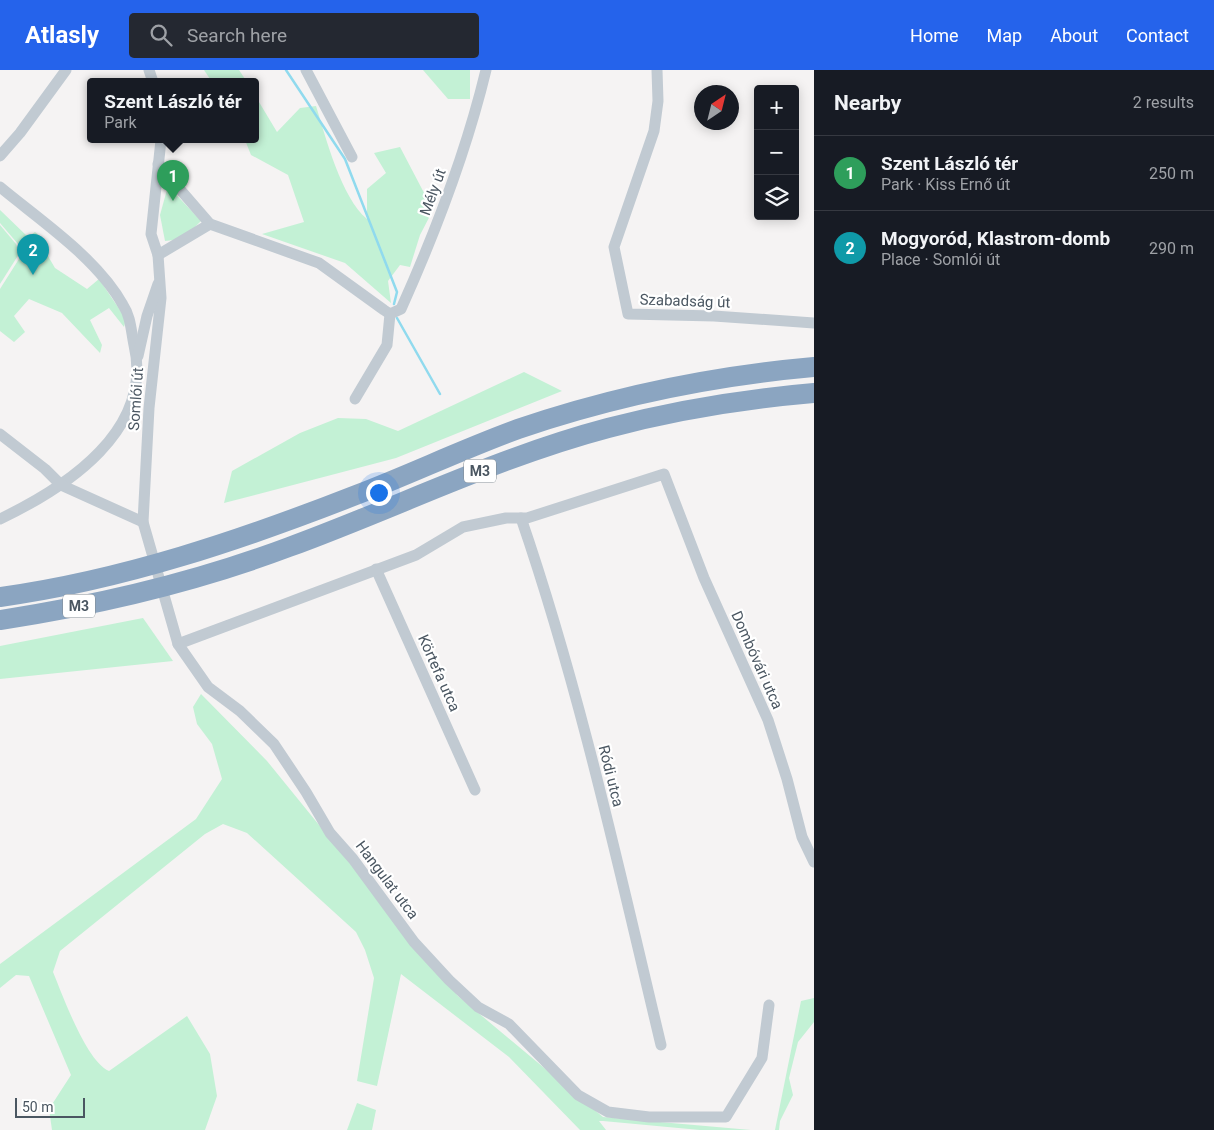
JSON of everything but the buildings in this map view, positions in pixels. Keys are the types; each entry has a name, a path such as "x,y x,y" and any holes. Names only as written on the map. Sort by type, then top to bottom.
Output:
{"highway":[{"name":"M3","path":"0,597 83,582 222,545 358,495 518,430 635,394 726,377 814,367"},
{"name":"M3","path":"0,620 84,605 157,589 221,570 289,548 542,448 606,428 696,408 814,392"}],"street":[{"path":"0,156 20,133 66,70"},
{"path":"306,70 352,156"},
{"name":"Mély út","path":"390,314 402,309 424,257 474,119 486,70"},
{"name":"Szabadság út","path":"657,70 658,101 654,131 614,247 628,314 714,316 814,323"},
{"name":"Somlói út","path":"143,522 149,408 162,278 158,255 151,234 161,143"},
{"path":"158,164 210,224 319,263 390,314 386,345 355,399"},
{"name":"Somlói út","path":"0,188 71,246 114,292 129,317 138,356"},
{"path":"158,255 210,224"},
{"name":"Somlói út","path":"0,518 61,485 96,457 117,429 130,405 134,393 138,356 151,304 162,278"},
{"path":"0,434 23,451 61,485 143,522"},
{"name":"Dombóvári utca","path":"522,518 664,474 704,578 768,720 787,779 802,837 814,862"},
{"path":"178,644 376,568 416,555 463,527 506,518 522,518"},
{"name":"Ródi utca","path":"522,518 549,598 595,772 661,1045"},
{"name":"Hangulat utca","path":"143,522 178,644 208,687 240,711 274,744 306,792 330,833 353,859 414,942 472,1002 509,1024 578,1095 608,1112 649,1117 726,1117 762,1058 769,1005"},
{"name":"Körtefa utca","path":"376,568 475,790"}],"green space":[{"path":"204,70 239,70 244,78 209,78"},
{"path":"423,70 470,70 470,99 448,99"},
{"path":"259,102 277,132 300,108 316,106 342,182 349,197 367,219 367,189 386,173 374,153 400,147 433,210 420,235 410,267 400,265 388,281 391,303 345,263 262,234 304,222 288,175 251,155 246,143 259,143"},
{"path":"168,186 201,221 183,239 165,241 160,215"},
{"path":"0,210 28,237 35,232 46,241 42,246 55,268 87,289 99,279 126,319 124,327 109,308 90,320 102,345 100,353 62,313 29,299 14,316 25,332 14,342 0,331 0,289 24,251 0,223"},
{"path":"0,225 16,244 19,254 0,284"},
{"path":"524,372 562,391 396,458 224,503 232,471 300,433 338,418 366,419 398,431"},
{"path":"143,618 173,661 0,679 0,646"},
{"path":"201,694 267,761 458,996 603,1117 751,1130 700,1130 599,1121 606,1130 580,1130 509,1057 401,974 377,1086 357,1081 374,978 365,950 356,932 247,833 223,824 205,834 60,951 53,972 84,1042 100,1065 109,1071 187,1016 210,1054 217,1096 205,1130 52,1130 49,1109 71,1075 29,976 16,975 0,988 0,964 196,819 222,779 212,744 197,724 193,707"},
{"path":"814,998 814,1022 798,1042 789,1078 793,1095 780,1121 779,1130 775,1130 801,1001"},
{"path":"357,1103 376,1110 372,1130 347,1130"}],"waterway":[{"path":"286,70 345,159 397,292 394,304"},
{"path":"397,318 440,394"}],"place":[{"name":"Szent László tér","path":"173,201"},
{"name":"Mogyoród, Klastrom-domb","path":"33,275"}]}
